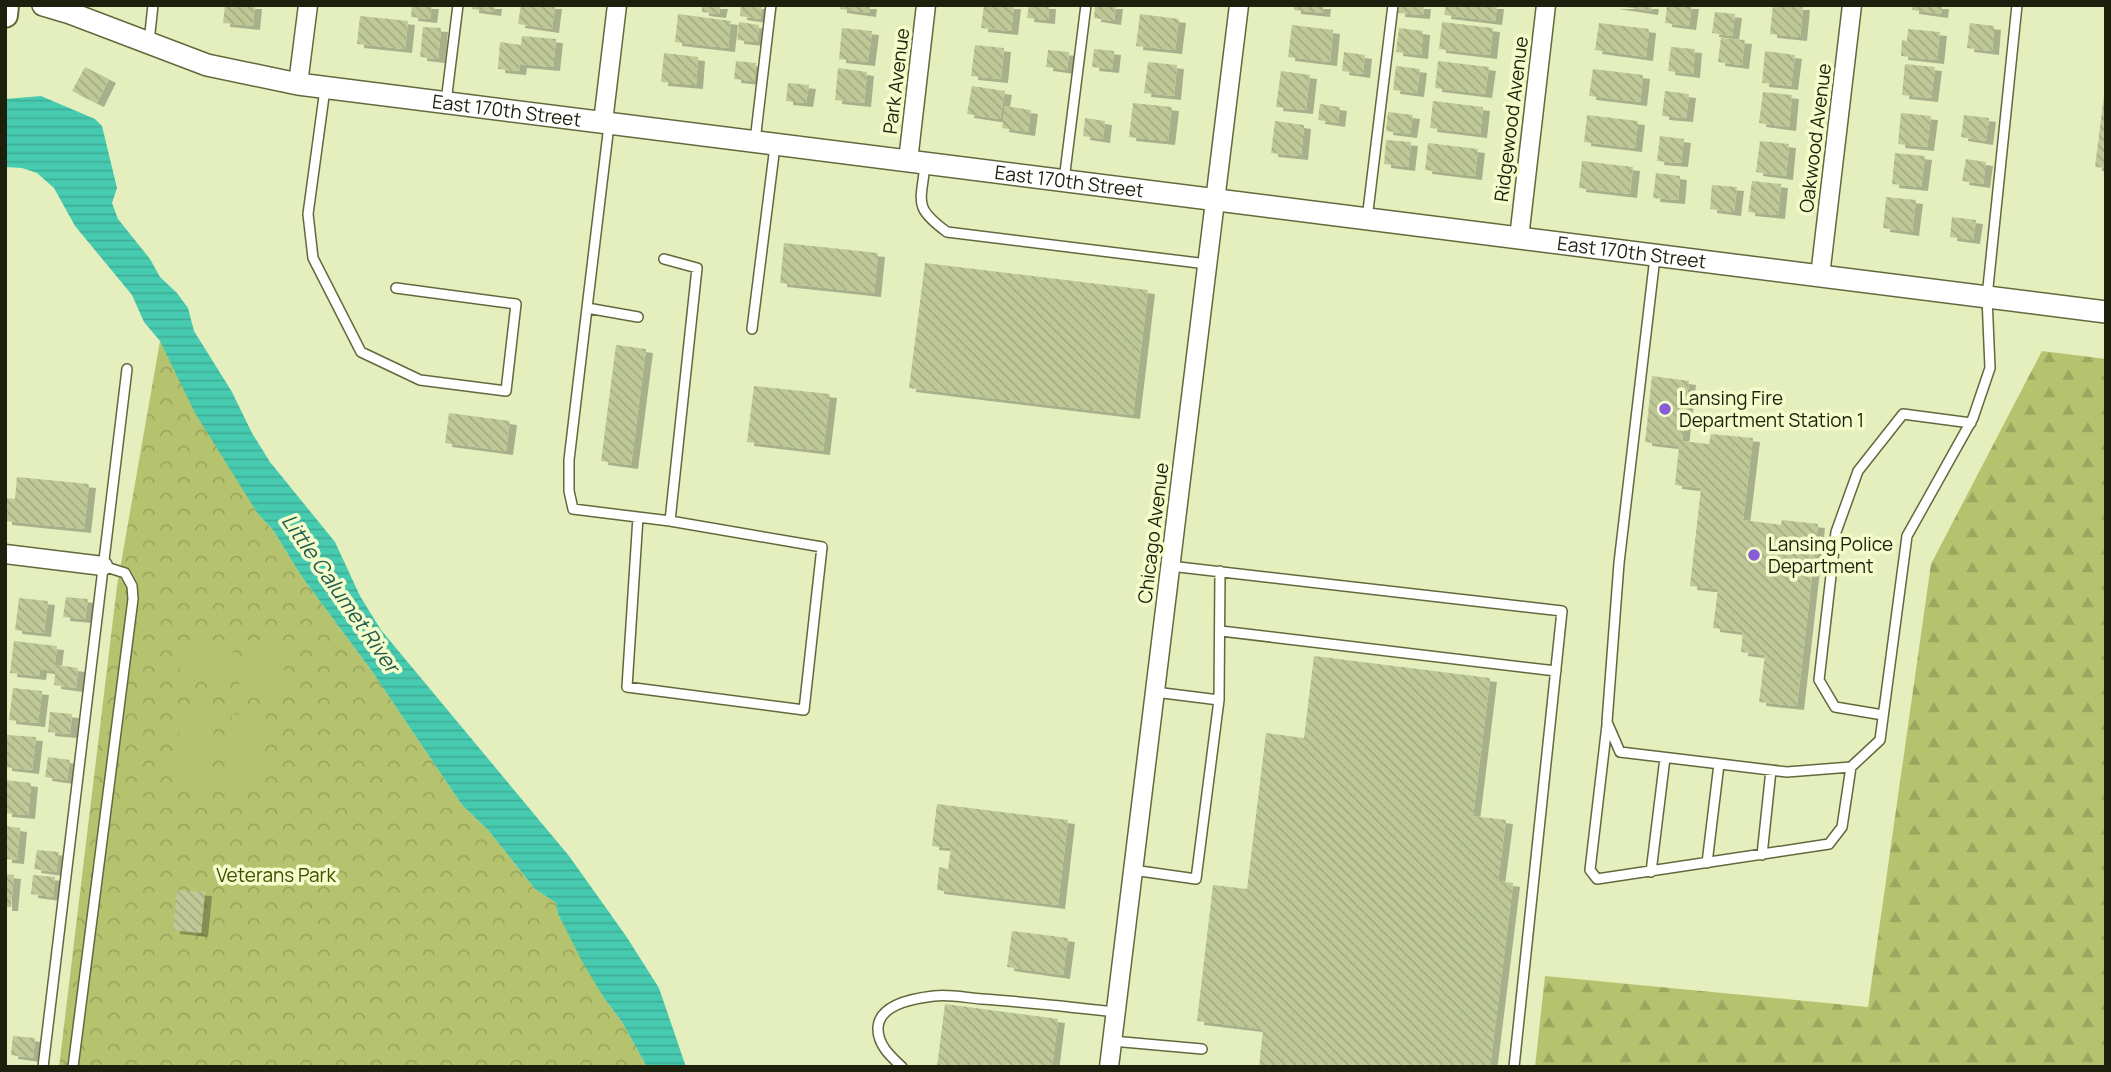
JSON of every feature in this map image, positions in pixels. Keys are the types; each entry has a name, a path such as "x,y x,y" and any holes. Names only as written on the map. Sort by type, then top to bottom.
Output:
{"main road":[{"path":"5,15 6,5"}],"street":[{"name":"East 170th Street","path":"43,5 207,65 298,84 2106,312"},
{"path":"298,84 307,5"},
{"path":"606,123 617,5"},
{"name":"Park Avenue","path":"916,162 926,5"},
{"name":"Chicago Avenue","path":"1109,1067 1239,5"},
{"name":"Ridgewood Avenue","path":"1519,238 1546,5"},
{"name":"Oakwood Avenue","path":"1820,276 1852,5"},
{"path":"5,554 103,566"}],"lane":[{"path":"149,42 153,5"},
{"path":"446,102 458,5"},
{"path":"752,328 765,143 771,5"},
{"path":"1064,180 1086,5"},
{"path":"1367,219 1393,5"},
{"path":"1607,722 1620,752 1787,772 1851,767 1880,740 1907,536 1971,423 1990,368 1987,297 2017,5"},
{"path":"325,87 308,214 313,258 361,352 420,380 506,391 516,304 397,288"},
{"path":"606,123 569,460 569,491 573,509 638,517 670,521 822,547 804,710 627,687 638,517"},
{"path":"916,162 921,207 929,219 947,232 1207,264"},
{"path":"1655,255 1619,563 1607,722 1590,870 1597,879 1829,844 1842,827 1851,767"},
{"path":"664,259 697,268 670,521"},
{"path":"587,308 638,317"},
{"path":"43,1067 127,369"},
{"path":"1883,715 1835,707 1819,680 1836,533 1858,471 1903,414 1971,423"},
{"path":"73,1067 133,599 132,586 125,573 103,566"},
{"path":"1170,566 1562,611 1514,1067"},
{"path":"1133,870 1196,878 1219,700 1220,571"},
{"path":"1221,631 1556,671"},
{"path":"1155,692 1219,700"},
{"path":"1651,872 1665,758"},
{"path":"1707,863 1719,764"},
{"path":"1762,855 1771,770"},
{"path":"902,1067 889,1055 878,1032 879,1021 884,1014 904,1002 937,996 1009,1000 1115,1012"},
{"path":"1112,1041 1202,1049"}],"green space":[{"name":"Veterans Park","path":"160,341 258,514 273,530 302,577 371,670 462,805 488,830 535,889 556,903 558,914 604,998 622,1022 647,1067 59,1067 117,586"},
{"path":"2042,351 2106,359 2106,1067 1535,1067 1545,976 1868,1007 1931,564"},
{"path":"244,640 287,644 281,701 238,696"},
{"path":"183,646 238,653 235,681 179,674"},
{"path":"182,708 216,712 207,785 173,781"},
{"path":"232,714 266,718 257,790 223,786"}],"water":[{"name":"Little Calumet River","path":"41,96 95,119 102,126 117,188 112,203 118,219 150,259 160,277 188,308 194,331 232,392 252,433 270,462 335,542 360,596 381,630 569,856 626,936 659,988 686,1067 647,1067 622,1022 583,963 558,914 556,903 535,889 488,830 462,805 371,670 302,577 273,530 258,514 195,413 160,341 144,322 132,295 75,226 54,188 37,173 22,168 5,167 5,99"}],"building":[{"path":"225,5 255,5 253,26 223,23"},
{"path":"412,5 432,5 430,19 411,17"},
{"path":"472,5 495,5 494,12 472,9"},
{"path":"521,5 555,5 552,29 518,24"},
{"path":"702,5 721,5 719,14 702,12"},
{"path":"741,5 762,5 760,19 740,16"},
{"path":"840,5 870,5 869,13 840,9"},
{"path":"984,5 1014,5 1011,31 981,28"},
{"path":"1029,5 1049,5 1048,20 1027,18"},
{"path":"1095,5 1116,5 1114,21 1094,18"},
{"path":"1294,5 1324,5 1323,13 1294,10"},
{"path":"1399,5 1424,5 1423,15 1398,13"},
{"path":"1446,5 1497,5 1495,21 1444,15"},
{"path":"1612,5 1652,5 1651,11"},
{"path":"1667,5 1692,5 1689,26 1665,23"},
{"path":"1773,5 1803,6 1800,37 1770,34"},
{"path":"1912,5 1942,5 1941,14 1912,10"},
{"path":"1715,12 1735,14 1732,36 1712,33"},
{"path":"678,14 731,21 728,48 675,42"},
{"path":"1140,14 1179,19 1175,50 1136,46"},
{"path":"360,16 408,21 405,49 357,44"},
{"path":"739,22 759,25 757,42 737,40"},
{"path":"1442,22 1493,28 1490,55 1439,49"},
{"path":"1599,23 1649,29 1646,57 1595,50"},
{"path":"1970,23 1994,26 1992,51 1967,48"},
{"path":"1292,25 1333,30 1330,62 1288,57"},
{"path":"423,27 441,28 438,59 420,57"},
{"path":"842,28 872,31 868,62 839,59"},
{"path":"1399,28 1423,31 1421,55 1396,52"},
{"path":"1908,29 1940,32 1937,60 1901,56 1902,40 1907,41"},
{"path":"522,36 556,39 553,67 520,64 519,71 498,69 500,42 521,45"},
{"path":"1721,38 1745,40 1742,65 1718,62"},
{"path":"975,45 1004,48 1001,79 971,76"},
{"path":"1671,47 1695,49 1693,74 1668,71"},
{"path":"1094,49 1114,51 1112,69 1092,67"},
{"path":"1048,50 1069,52 1067,70 1046,67"},
{"path":"1765,51 1795,55 1791,86 1762,83"},
{"path":"1344,52 1365,55 1363,74 1342,71"},
{"path":"664,53 698,57 696,85 661,82"},
{"path":"736,61 756,63 754,81 734,79"},
{"path":"1438,61 1489,67 1485,94 1435,88"},
{"path":"1148,62 1177,65 1174,96 1144,93"},
{"path":"1905,64 1935,67 1931,98 1902,95"},
{"path":"1396,66 1420,69 1417,93 1393,90"},
{"path":"85,67 109,79 97,103 72,91"},
{"path":"838,68 867,72 864,103 835,100"},
{"path":"1593,69 1643,75 1640,102 1589,96"},
{"path":"1281,71 1310,75 1306,110 1276,107"},
{"path":"788,83 809,85 806,103 786,101"},
{"path":"972,86 1005,91 1000,119 967,114"},
{"path":"1665,91 1689,94 1686,118 1662,116"},
{"path":"1763,92 1792,95 1789,127 1759,123"},
{"path":"2106,96 2106,168 2095,167"},
{"path":"1433,101 1483,107 1480,134 1430,128"},
{"path":"1133,103 1172,107 1168,141 1129,137"},
{"path":"1320,104 1340,107 1338,123 1318,120"},
{"path":"1005,106 1031,110 1028,132 1002,128"},
{"path":"1388,112 1413,115 1410,134 1386,131"},
{"path":"1901,113 1931,116 1927,147 1898,144"},
{"path":"1587,115 1638,121 1635,148 1584,142"},
{"path":"1964,115 1989,118 1986,141 1961,137"},
{"path":"1085,118 1105,121 1103,139 1083,136"},
{"path":"1275,121 1304,125 1301,156 1271,153"},
{"path":"1660,136 1684,139 1681,163 1657,161"},
{"path":"1386,140 1411,142 1408,167 1384,164"},
{"path":"1760,141 1789,144 1786,176 1756,172"},
{"path":"1428,143 1478,149 1475,176 1425,170"},
{"path":"1895,153 1925,156 1921,187 1892,184"},
{"path":"1966,159 1986,162 1983,184 1962,181"},
{"path":"1582,161 1633,167 1630,194 1579,188"},
{"path":"1656,173 1680,176 1678,200 1653,198"},
{"path":"1752,181 1781,184 1778,215 1748,212"},
{"path":"1712,185 1737,187 1734,212 1710,209"},
{"path":"1886,197 1916,200 1912,232 1883,228"},
{"path":"1952,217 1976,220 1973,240 1950,237"},
{"path":"784,243 878,253 874,293 780,283"},
{"path":"925,263 1148,290 1133,415 909,388"},
{"path":"616,345 646,349 631,465 601,461"},
{"name":"Lansing Police Department","path":"1652,376 1689,381 1682,441 1709,444 1711,434 1753,438 1743,520 1781,525 1782,520 1818,524 1797,706 1759,702 1765,655 1741,652 1743,632 1713,628 1718,589 1690,586 1701,488 1675,485 1679,446 1645,442"},
{"path":"754,386 830,394 823,451 747,442"},
{"path":"449,413 510,421 506,451 445,443"},
{"path":"17,477 89,484 84,529 5,521 5,498 15,499"},
{"path":"66,597 88,599 85,619 63,617"},
{"path":"19,598 48,601 44,633 15,630"},
{"path":"14,641 57,646 54,671 40,669 39,676 10,673"},
{"path":"1314,656 1490,678 1473,816 1506,820 1498,881 1513,883 1490,1067 1259,1067 1263,1029 1197,1021 1213,885 1247,889 1266,733 1304,738"},
{"path":"56,665 78,668 76,688 54,685"},
{"path":"13,688 42,691 38,723 9,720"},
{"path":"50,712 72,714 70,734 48,732"},
{"path":"7,735 36,737 32,770 5,767"},
{"path":"48,757 70,760 67,780 45,777"},
{"path":"5,780 31,783 28,815 5,813"},
{"path":"937,804 1068,820 1058,905 937,890 939,867 948,869 951,848 932,846"},
{"path":"5,826 20,828 17,860 5,859"},
{"path":"37,850 59,852 56,872 34,869"},
{"path":"5,874 14,875 11,907 5,907"},
{"path":"33,875 55,877 53,897 31,894"},
{"path":"177,890 205,892 201,933 173,930"},
{"path":"1012,931 1068,938 1063,975 1007,967"},
{"path":"945,1004 1058,1019 1052,1067 937,1067"},
{"path":"13,1036 35,1038 33,1058 11,1055"}],"place":[{"name":"Lansing Fire Department Station 1","path":"1665,409"},
{"name":"Lansing Police Department","path":"1754,555"}]}
